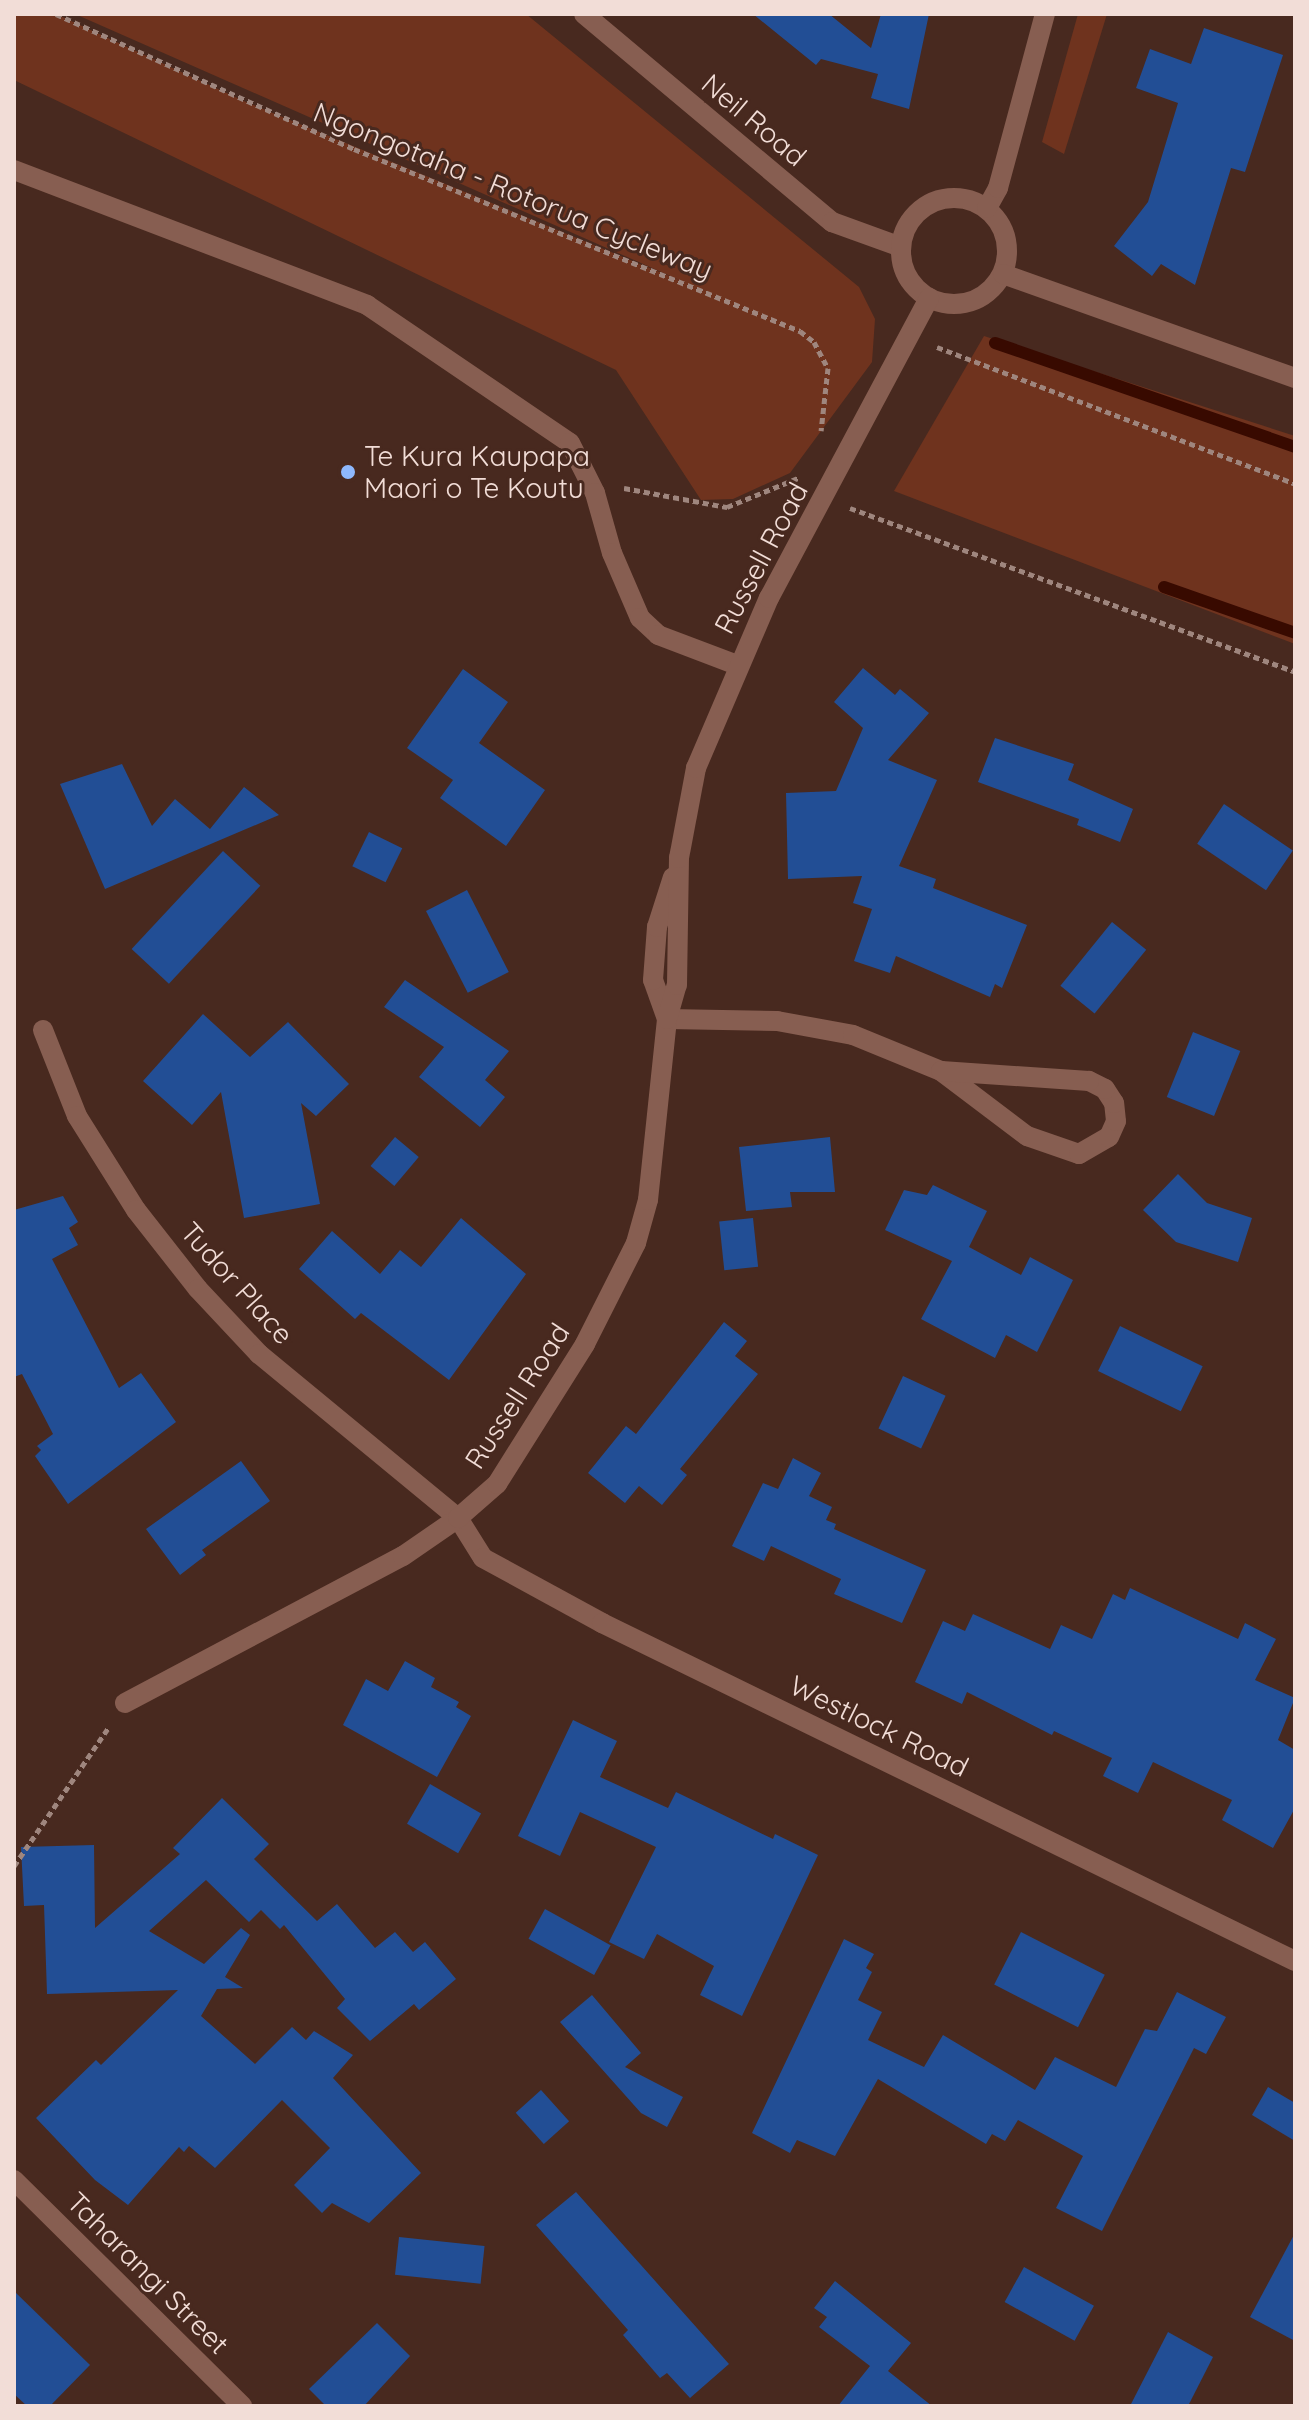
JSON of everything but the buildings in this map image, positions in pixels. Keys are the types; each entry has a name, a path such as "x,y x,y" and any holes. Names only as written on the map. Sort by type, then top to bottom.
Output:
{"street":[{"name":"Neil Road","path":"584,14 832,222 901,247"},
{"path":"987,208 998,188 1045,14"},
{"path":"14,170 367,305 570,443 590,483 612,553 640,618 670,641 737,665"},
{"path":"971,199 987,208 1006,238 1003,274 994,287 967,303 929,298 909,280 901,247 911,220 932,201 971,199"},
{"path":"1003,274 1295,378"},
{"name":"Russell Road","path":"125,1703 403,1556 458,1518 497,1484 585,1344 636,1243 654,1155 667,1019 677,985 679,858 696,768 737,665 929,298"},
{"path":"667,1019 819,1025 941,1071 1027,1136 1079,1154 1109,1137 1116,1121 1114,1103 1105,1089 1089,1081 941,1071"},
{"name":"Tudor Place","path":"43,1030 77,1116 136,1210 198,1289 259,1354 458,1518"},
{"name":"Westlock Road","path":"458,1518 483,1558 602,1623 1295,1961"},
{"name":"Taharangi Street","path":"14,2180 242,2406"}],"path":[{"name":"Ngongotaha - Rotorua Cycleway","path":"56,14 354,149 800,331 814,342 828,368 829,390 818,440"},
{"path":"909,339 1295,484"},
{"path":"590,483 727,507 799,478 806,465"},
{"path":"799,478 807,482"},
{"path":"846,506 1295,672"},
{"path":"14,1866 125,1703"}],"shaded area":[{"path":"14,14 56,14 246,102 684,282 75,14 526,14 859,287 875,319 872,362 790,473 733,499 701,500 616,370 14,80"},
{"path":"1078,14 1107,14 1064,154 1042,142"},
{"path":"984,336 1295,436 1295,644 894,491"}],"waterway":[{"path":"995,343 1295,447"},
{"path":"1164,587 1295,633"}],"place":[{"name":"Te Kura Kaupapa Maori o Te Koutu","path":"348,472"}]}
